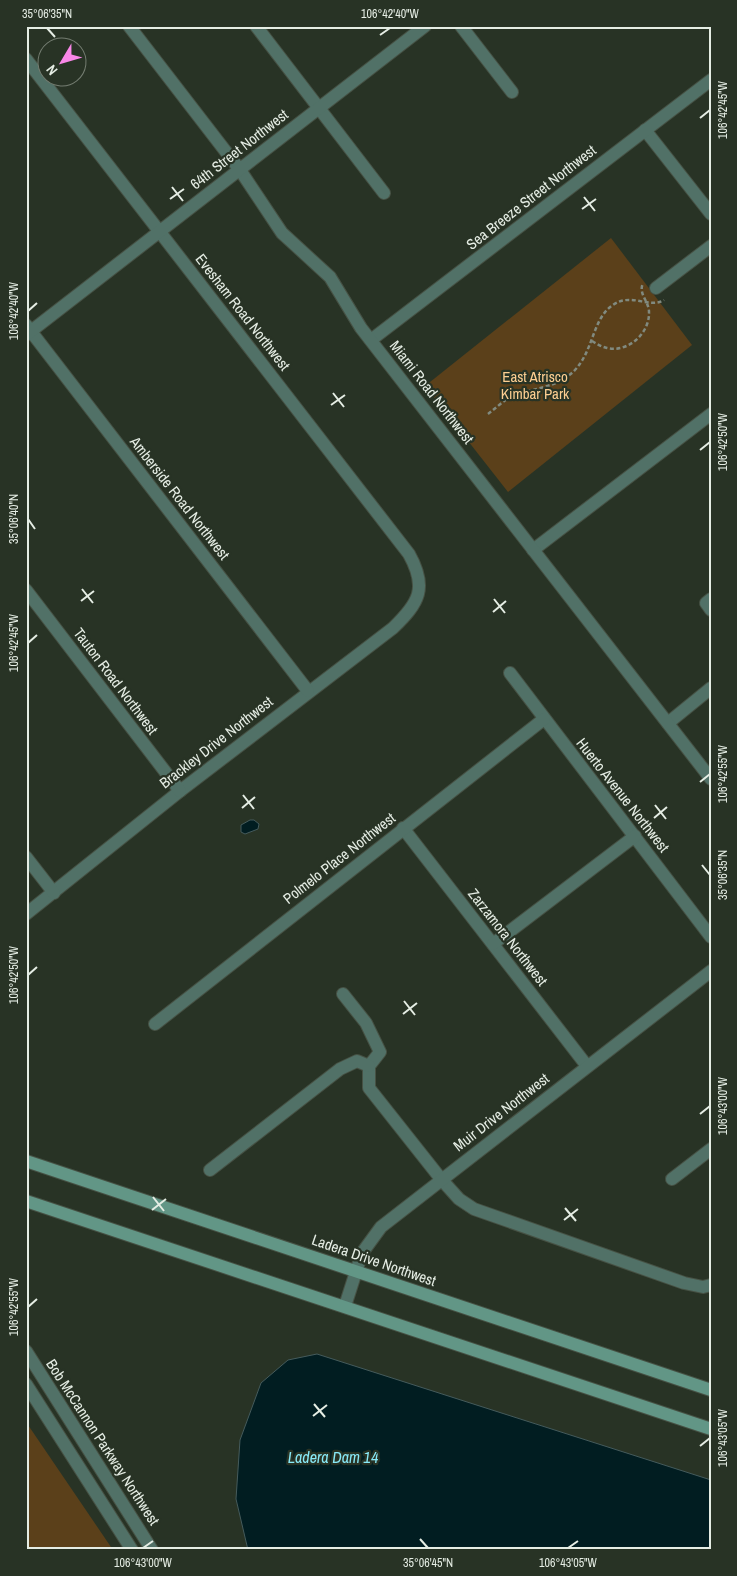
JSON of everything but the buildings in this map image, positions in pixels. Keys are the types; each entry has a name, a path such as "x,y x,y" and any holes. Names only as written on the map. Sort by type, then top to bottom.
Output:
{"main road":[{"name":"Ladera Drive Northwest","path":"26,1160 711,1390"},
{"path":"26,1201 711,1429"}],"street":[{"name":"Miami Road Northwest","path":"129,26 240,170 282,233 330,277 361,328 711,779"},
{"path":"256,26 384,193"},
{"name":"64th Street Northwest","path":"28,330 160,232 425,26"},
{"path":"462,26 512,92"},
{"name":"Evesham Road Northwest","path":"26,58 409,554 420,576 420,592"},
{"name":"Sea Breeze Street Northwest","path":"371,340 711,80"},
{"path":"645,130 711,214"},
{"path":"656,288 711,246"},
{"name":"Amberside Road Northwest","path":"28,330 308,691"},
{"path":"534,550 711,414"},
{"name":"Tauton Road Northwest","path":"26,590 180,791"},
{"name":"Brackley Drive Northwest","path":"26,914 308,691 393,628 414,605 420,592"},
{"name":"Huerto Avenue Northwest","path":"510,673 711,937"},
{"path":"668,723 711,688"},
{"name":"Polmelo Place Northwest","path":"155,1024 544,719"},
{"name":"Zarzamora Northwest","path":"404,828 587,1066"},
{"path":"493,944 635,836"},
{"path":"26,857 54,893"},
{"name":"Muir Drive Northwest","path":"345,1306 362,1253 381,1227 711,971"},
{"path":"343,994 366,1023 378,1045 380,1052 369,1066 370,1088 441,1179 459,1199 492,1216 684,1283 703,1286 711,1285"},
{"path":"210,1170 340,1069 357,1061 369,1066"},
{"path":"672,1179 711,1149"},
{"name":"Bob McCannon Parkway Northwest","path":"26,1352 152,1550"},
{"path":"26,1384 132,1550"}],"path":[{"path":"592,341 606,348 616,349 629,345 640,337 648,321 649,308 641,289 645,280"},
{"path":"488,414 511,397 550,386 565,378 579,366 592,341 600,316 614,304 626,299 656,303 666,299"}],"green space":[{"name":"East Atrisco Kimbar Park","path":"611,238 692,345 508,492 425,386"},
{"path":"26,1422 113,1550 26,1550"}],"water":[{"path":"254,820 259,824 258,829 245,834 241,832 241,825"},
{"name":"Ladera Dam 14","path":"317,1354 711,1480 711,1550 248,1550 236,1499 240,1440 261,1383 288,1360"}]}
